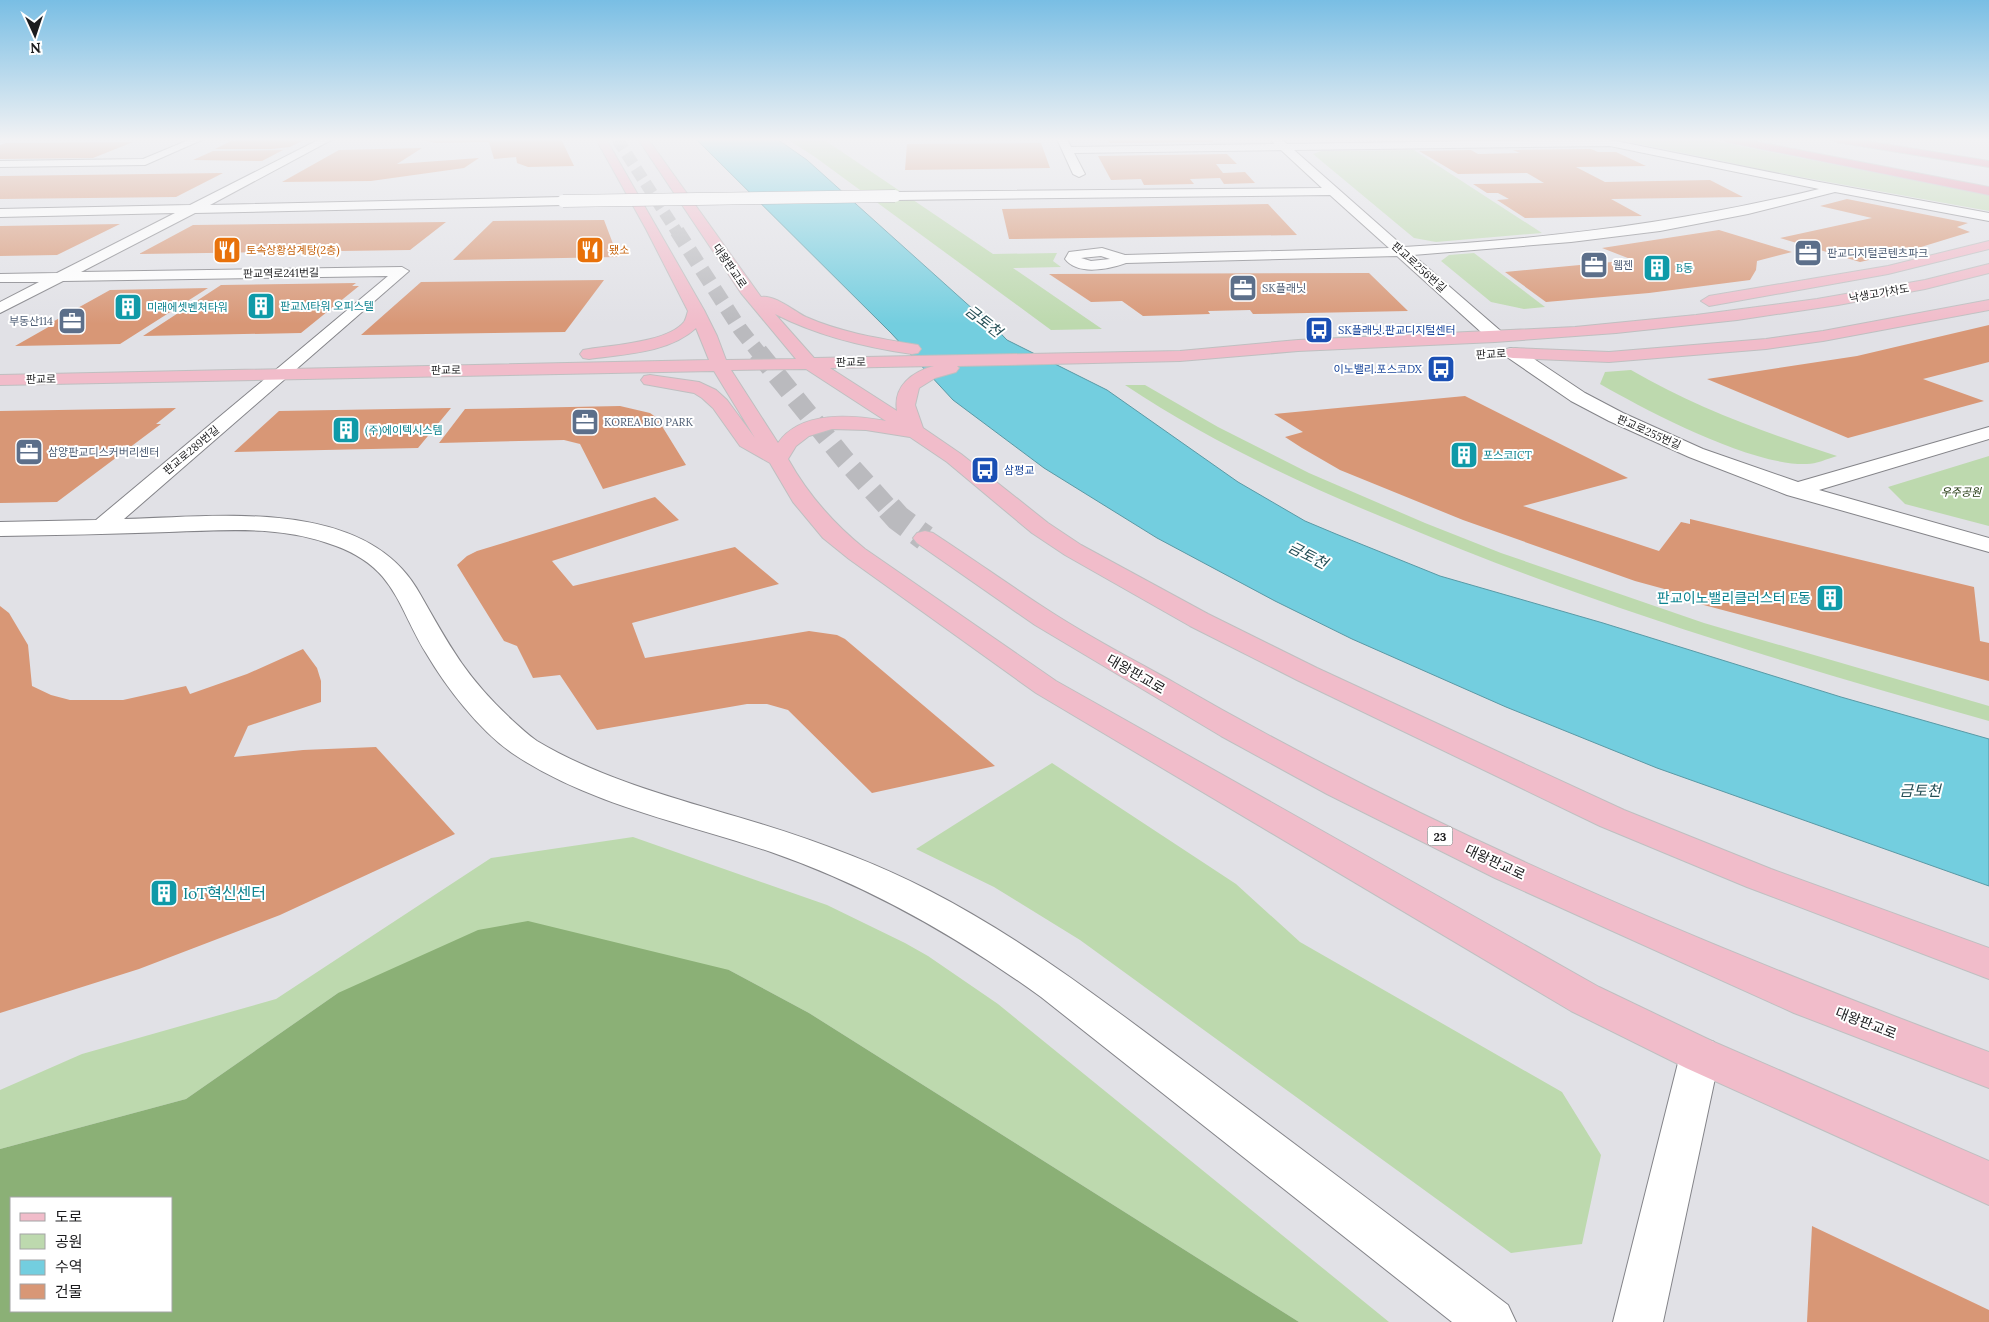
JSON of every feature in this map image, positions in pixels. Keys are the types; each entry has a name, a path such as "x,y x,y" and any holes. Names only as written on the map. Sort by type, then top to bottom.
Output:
{"main road":[{"path":"637,201 696,310 719,365 801,497 831,533 954,624 1046,687 1585,999 1700,1055 1989,1183"},
{"name":"대왕판교로","path":"685,201 746,290 809,363"},
{"path":"1696,303 1888,270 1989,245"},
{"name":"낙생고가차도","path":"1768,312 1916,286 1989,268"},
{"path":"746,290 796,320 893,354 997,360"},
{"name":"낙생고가차도","path":"1801,324 1873,313 1980,291"},
{"path":"1504,354 1609,357 1756,344 1823,336 1989,305"},
{"path":"1497,337 1663,308"},
{"path":"507,368 661,340 672,336 691,324 696,310"},
{"name":"판교로","path":"997,360 1180,356 1255,347 1497,337 1625,328 1768,312"},
{"name":"판교로","path":"1504,354 1653,342 1801,324"},
{"name":"판교로","path":"0,380 809,363 893,354"},
{"name":"판교로","path":"1180,356 1262,363 1361,360"},
{"path":"915,432 905,400 916,379 941,369 997,360"},
{"path":"809,363 860,394 954,458 1040,528 1073,550 1199,620 1307,674 1612,818 1759,878 1989,964"},
{"path":"507,368 658,380 699,388 720,404 747,442 778,458"},
{"path":"778,458 789,442 808,429 825,425 869,424 915,432"},
{"name":"대왕판교로","path":"925,538 1052,624 1232,729 1338,786 1507,868 1808,1001 1989,1070"}],"street":[{"path":"0,308 208,201"},
{"path":"0,213 583,201"},
{"name":"판교로256번길","path":"1344,201 1497,337"},
{"path":"1124,259 1401,251 1512,244 1621,232 1754,210 1790,201"},
{"path":"1899,201 1989,217"},
{"name":"판교역로241번길","path":"0,278 402,271 281,374"},
{"name":"판교로255번길","path":"1504,354 1616,418 1696,454 1795,490 1894,520 1989,545"},
{"name":"판교로289번길","path":"101,527 281,374"},
{"path":"1795,490 1989,433"},
{"path":"0,529 254,524 302,527 330,535 375,556 391,569 439,655 458,684 484,712 522,745 568,770 616,789 838,864 880,882 1000,946 1063,992 1491,1322"},
{"path":"1638,1322 1700,1055"}],"green space":[{"path":"875,201 914,201 993,254 1057,253 1053,261 1061,267 1013,268 1102,329 1051,330"},
{"path":"1369,201 1492,201 1542,233 1436,242 1414,238"},
{"path":"1932,201 1989,201 1989,211"},
{"path":"1474,253 1545,307 1524,309 1491,302 1441,261 1449,255"},
{"path":"1631,370 1656,384 1732,419 1837,456 1807,464 1784,462 1758,456 1701,435 1645,409 1600,384 1605,372"},
{"path":"1125,385 1145,385 1218,427 1309,473 1425,523 1501,553 1704,623 1989,706 1989,721 1694,633 1476,555 1296,480 1226,445"},
{"name":"우주공원","path":"1989,456 1989,526 1905,504 1888,487"},
{"path":"1052,763 1236,884 1300,942 1562,1092 1601,1155 1582,1244 1511,1253 1080,940 994,887 916,849"},
{"path":"633,837 827,905 928,956 998,1004 1389,1322 1299,1322 809,1013 729,970 338,993 186,1099 0,1149 0,1090 82,1054 276,999 491,858"},
{"path":"528,921 729,970 809,1013 1299,1322 0,1322 0,1149 186,1099 338,993 478,930"}],"water":[{"name":"금토천","path":"758,201 852,201 975,311 982,314 1007,340 1107,390 1238,482 1305,521 1440,576 1603,623 1841,697 1989,739 1989,886 1657,768 1506,707 1352,639 1275,601 1157,538 1044,468 953,400 891,333"}],"building":[{"path":"1498,201 1614,201 1642,216 1525,218"},
{"path":"1840,201 1856,201 1968,223 1957,227 1970,232 1908,251 1860,262 1780,238 1872,218 1820,206"},
{"path":"1268,204 1297,235 1009,239 1002,209"},
{"path":"604,220 618,257 453,260 493,221"},
{"path":"446,222 410,250 139,254 193,225"},
{"path":"120,224 57,255 0,256 0,226"},
{"name":"B동","path":"1719,230 1792,252 1757,261 1756,270 1750,280 1649,293 1546,302 1505,272 1633,260 1602,248"},
{"name":"SK플래닛","path":"1369,273 1408,311 1253,314 1250,310 1208,311 1210,314 1143,316 1122,301 1091,302 1049,274"},
{"path":"604,280 565,332 361,335 421,282"},
{"name":"판교M타워 오피스텔","path":"356,283 352,286 359,286 301,333 143,336 221,285"},
{"name":"미래에셋벤처타워","path":"208,288 120,344 15,346 52,325 47,325 110,290"},
{"path":"1989,325 1989,362 1923,379 1984,401 1848,438 1707,379 1857,356"},
{"path":"1465,396 1628,478 1523,506 1659,551 1681,522 1690,524 1690,519 1974,587 1980,641 1989,643 1989,681 1700,604 1668,593 1668,590 1635,581 1463,520 1340,470 1285,437 1303,432 1274,414"},
{"path":"620,406 650,413 657,418 686,465 603,489 580,444 564,440 439,443 465,409"},
{"path":"176,408 156,424 161,424 57,502 0,503 0,411"},
{"name":"(주)에이텍시스템","path":"451,408 418,448 234,452 279,411"},
{"path":"655,497 679,520 552,561 573,586 735,547 779,584 632,623 645,658 809,631 837,635 845,639 995,766 872,793 788,710 767,704 747,704 597,730 560,675 533,678 517,646 504,641 457,565 467,556 477,551"},
{"name":"IoT혁신센터","path":"0,606 9,613 28,645 32,686 51,695 70,700 123,700 186,686 190,694 247,674 303,649 317,668 321,681 321,702 248,726 234,757 303,750 376,747 455,834 280,915 139,969 0,1013"},
{"path":"1812,1226 1989,1310 1989,1322 1807,1322"}],"tunnel":[{"path":"657,201 677,232"},
{"path":"677,231 740,329 759,353"},
{"path":"758,352 845,460 890,510"},
{"path":"889,508 898,518 925,538"}],"place":[{"name":"토속상황삼계탕(2층)","path":"227,250"},
{"name":"됐소","path":"590,250"},
{"name":"판교디지털콘텐츠파크","path":"1808,253"},
{"name":"웹젠","path":"1594,265"},
{"name":"B동","path":"1657,268"},
{"name":"SK플래닛","path":"1243,288"},
{"name":"판교M타워 오피스텔","path":"261,306"},
{"name":"미래에셋벤처타워","path":"128,307"},
{"name":"부동산114","path":"72,321"},
{"name":"SK플래닛.판교디지털센터","path":"1319,330"},
{"name":"이노밸리.포스코DX","path":"1441,369"},
{"name":"KOREA BIO PARK","path":"585,422"},
{"name":"(주)에이텍시스템","path":"346,430"},
{"name":"삼양판교디스커버리센터","path":"29,452"},
{"name":"포스코ICT","path":"1464,455"},
{"name":"삼평교","path":"985,470"},
{"name":"판교이노밸리클러스터 E동","path":"1830,598"},
{"name":"IoT혁신센터","path":"164,893"}]}
